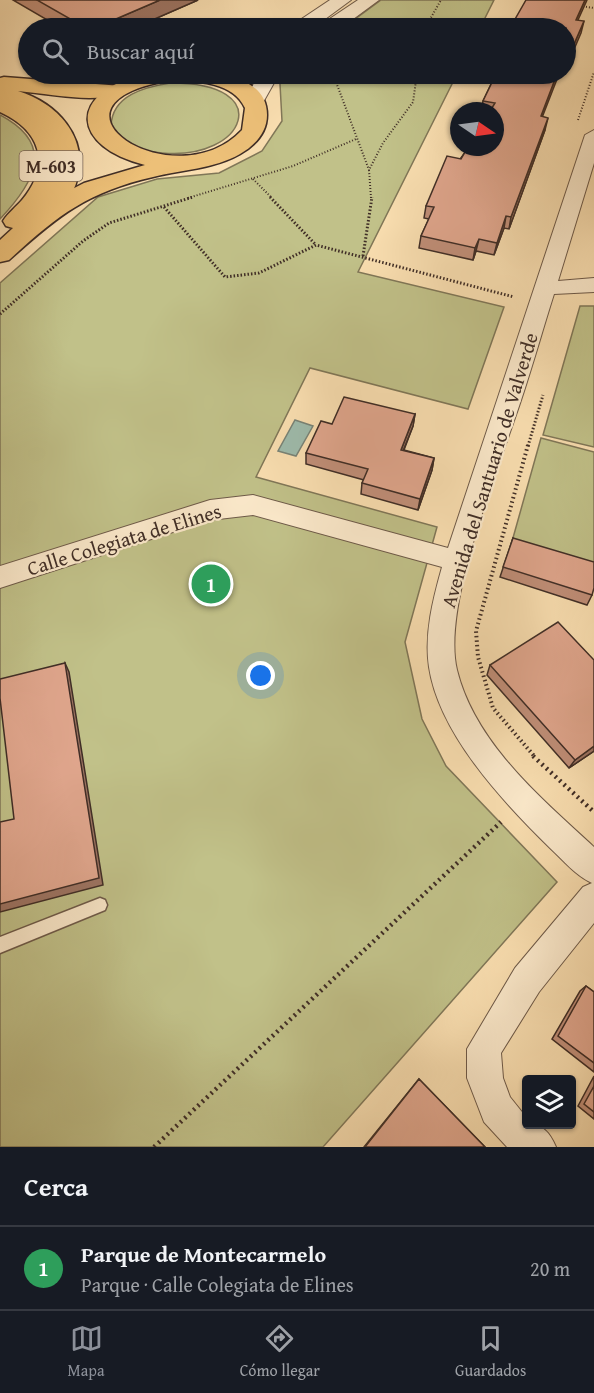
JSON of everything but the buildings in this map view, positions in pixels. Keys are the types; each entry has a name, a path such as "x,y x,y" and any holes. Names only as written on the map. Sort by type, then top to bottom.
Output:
{"main road":[{"path":"0,83 89,91 116,90 131,84"},
{"path":"116,90 101,104 98,119 102,132 113,145 132,154 186,164 218,156 245,141 255,128 258,114 254,102 232,84"},
{"name":"M-603","path":"0,92 39,108 61,126 71,151 66,180 48,211"},
{"name":"M-603","path":"0,104 28,118 46,138 52,159 45,186 25,212 0,234"},
{"name":"M-603","path":"0,254 48,211 81,193 119,179 186,164"}],"street":[{"path":"316,18 342,0"},
{"path":"344,18 370,0"},
{"path":"254,102 264,84"},
{"name":"Avenida del Santuario de Valverde","path":"594,135 457,561 440,638 442,667 463,723 484,756 523,801 594,867"},
{"path":"545,288 594,285"},
{"name":"Calle Colegiata de Elines","path":"0,577 210,510 235,506 275,508 457,561"},
{"path":"538,1147 514,1130 497,1109 485,1078 484,1048 527,980 594,898"}],"lane":[{"path":"0,945 100,905"}],"path":[{"path":"430,18 441,0"},
{"path":"574,5 594,8"},
{"path":"337,84 369,170 372,195 363,256"},
{"path":"369,170 383,143 413,102 416,84"},
{"path":"0,314 83,241 109,224 293,166 356,139"},
{"path":"253,179 316,245 517,298"},
{"path":"164,207 225,277 259,273 316,245"},
{"path":"546,385 481,608 476,631 478,657 493,708 530,753 594,812"},
{"path":"154,1147 523,801"}],"green space":[{"path":"381,0 494,0 485,18 357,18"},
{"path":"165,84 204,86 226,95 237,107 238,121 230,134 214,145 191,152 162,153 137,149 127,144 111,126 113,115 124,100 150,87"},
{"path":"280,84 452,84 358,272 504,307 468,409 310,368 256,477 437,527 405,642 422,719 446,766 557,882 323,1147 0,1147 0,283 98,197 157,179 219,173 262,151 282,121"},
{"path":"0,115 18,127 29,139 34,152 34,165 22,192 0,219"},
{"path":"580,306 594,306 594,447 543,435"},
{"path":"541,438 594,452 594,569 511,545"}],"shaded area":[{"path":"295,420 313,426 296,456 278,451"}],"place":[{"name":"Parque de Montecarmelo","path":"211,584"}]}
